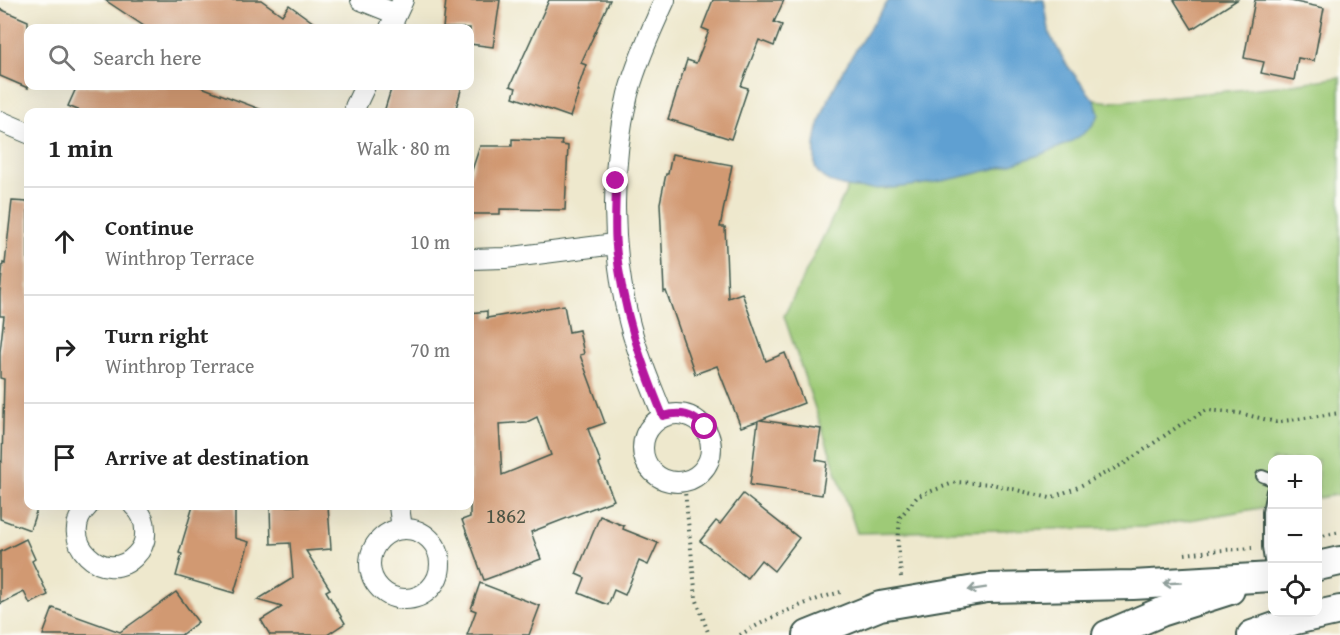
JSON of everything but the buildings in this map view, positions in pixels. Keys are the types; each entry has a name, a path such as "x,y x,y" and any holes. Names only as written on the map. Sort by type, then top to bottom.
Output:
{"main road":[{"path":"1322,565 1340,561"},
{"path":"808,635 880,606 987,588 1133,585 1268,575"},
{"path":"1107,635 1161,612 1268,576"},
{"path":"1252,635 1295,620 1340,610"}],"street":[{"path":"361,0 397,14"},
{"path":"663,416 629,323 615,244 616,181 621,130 629,93 643,51 665,0"},
{"path":"355,107 362,90"},
{"path":"0,121 24,131"},
{"path":"474,259 505,258 615,244"},
{"path":"675,413 686,414 697,419 711,437 710,460 695,478 673,483 653,473 646,464 643,442 647,431 663,416 675,413"},
{"path":"85,510 80,517 77,529 78,541 83,552 92,560 103,565 115,566 125,563 141,549 146,528 143,517 137,510"},
{"path":"400,510 402,529"}],"lane":[{"path":"1269,509 1270,563"}],"path":[{"path":"902,580 898,544 900,517 918,496 956,482 992,484 1050,498 1076,488 1125,463 1180,425 1207,410 1239,413 1276,422 1340,413"},
{"path":"684,482 696,598 709,635"},
{"path":"1322,536 1340,532"}],"green space":[{"path":"1340,77 1340,494 1322,497 1322,455 1268,455 1268,507 1148,527 857,533 784,316 848,187 885,189 999,168 1062,146 1091,128 1099,114 1094,100 1111,102 1279,86"}],"water":[{"path":"889,0 1044,0 1050,35 1067,65 1094,100 1099,114 1090,128 1062,146 973,174 932,183 892,188 857,188 830,182 815,167 816,140 821,119 840,76"}],"route":[{"path":"616,181 615,244 620,279 629,323 644,368 663,416 675,413 686,414 697,419 705,427"}]}
